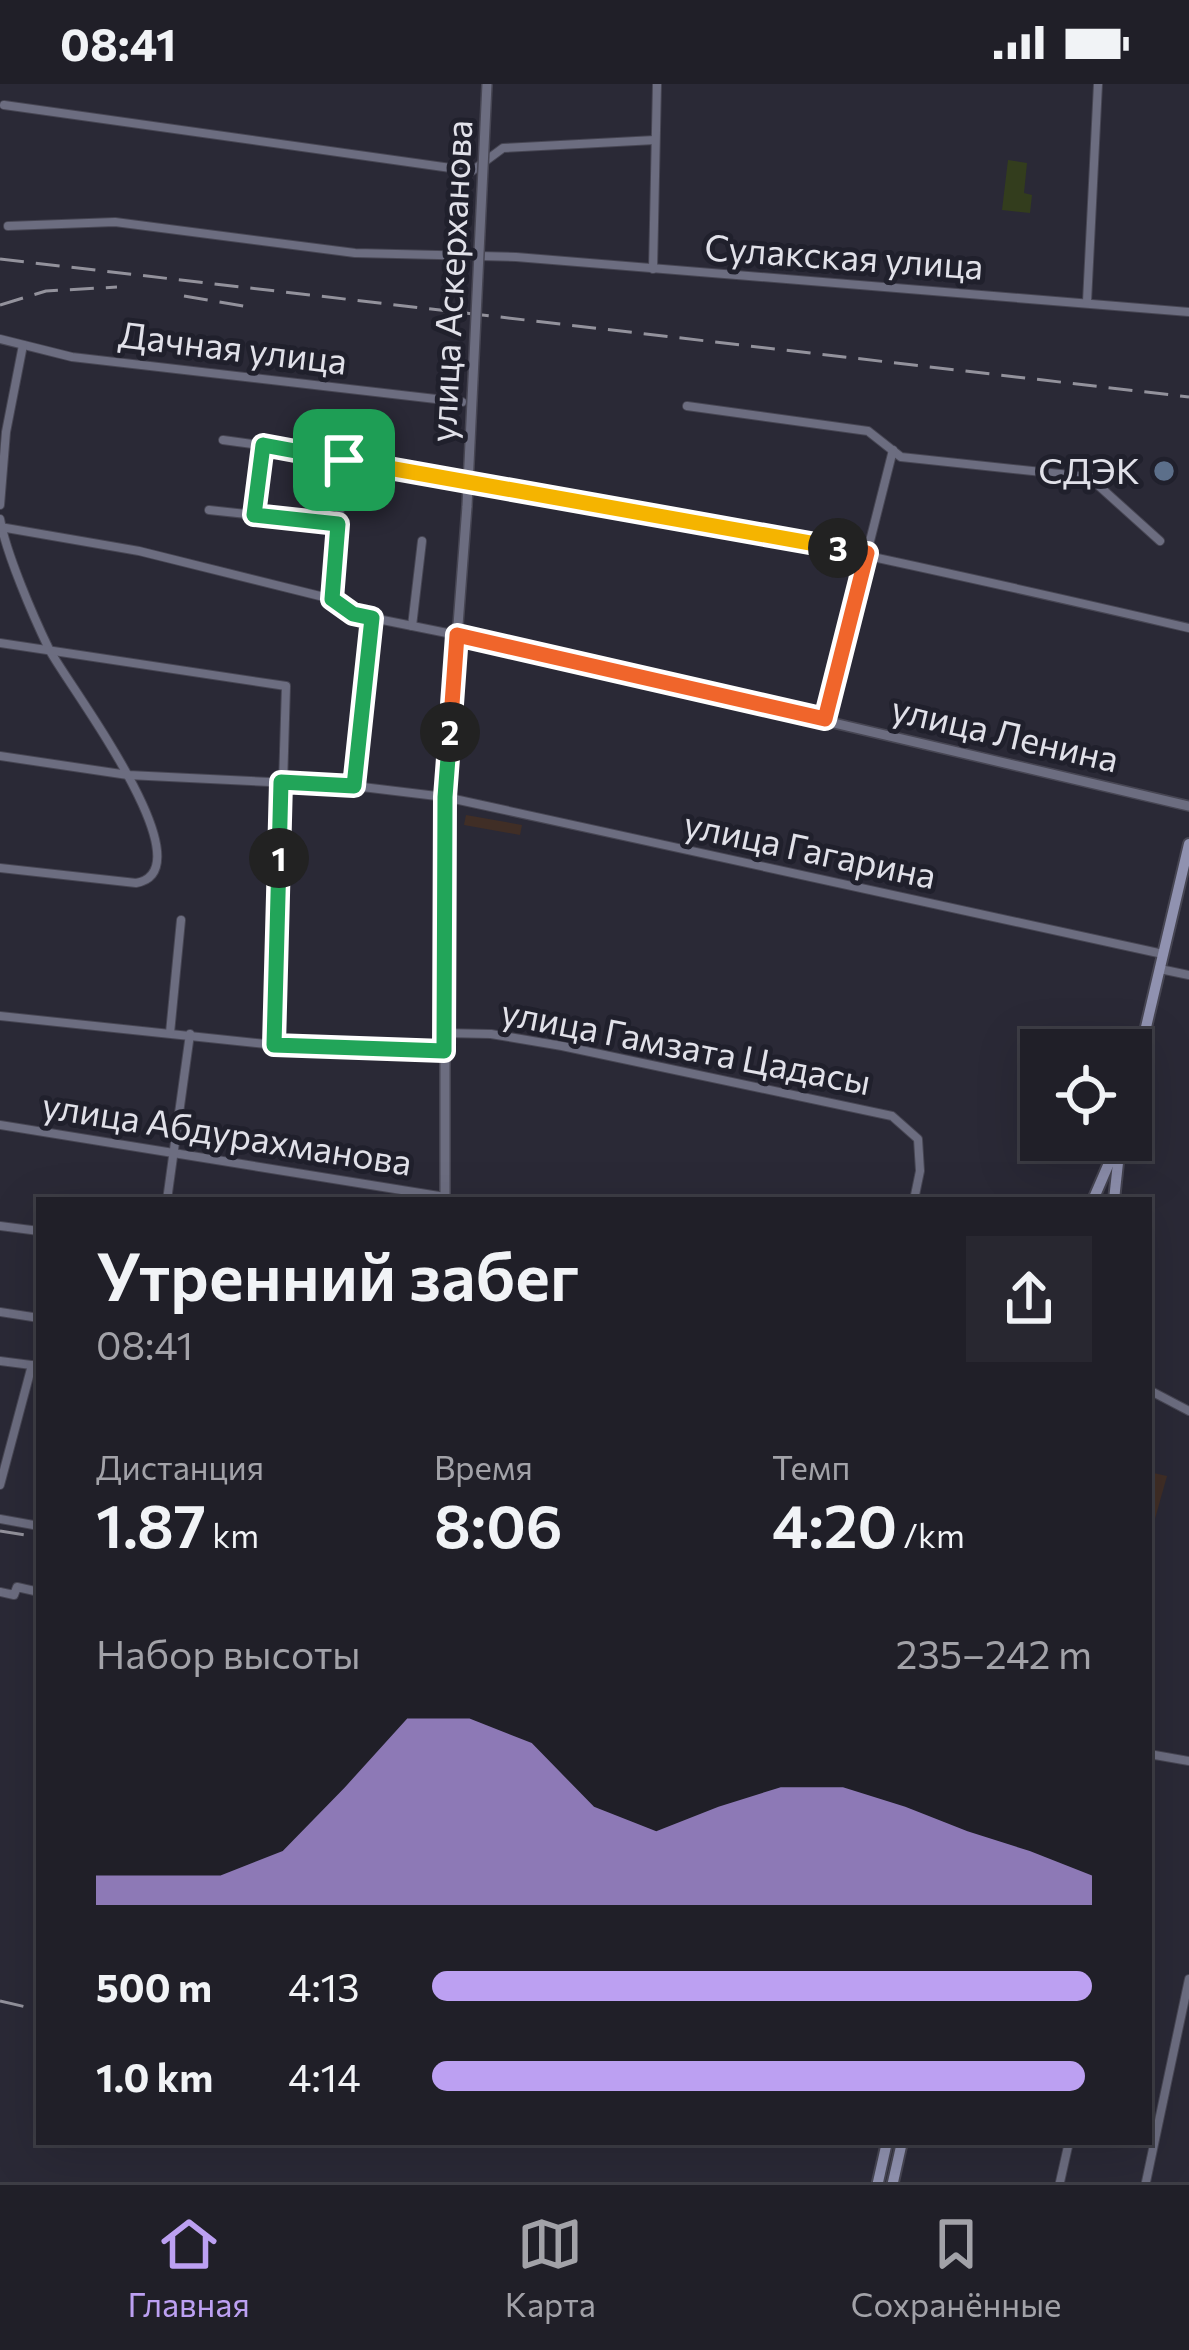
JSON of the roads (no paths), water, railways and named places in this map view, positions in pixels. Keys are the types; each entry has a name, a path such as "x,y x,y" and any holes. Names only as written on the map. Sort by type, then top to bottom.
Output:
{"main road":[{"path":"1146,1029 1189,844"},
{"path":"1094,1197 1110,1161"},
{"path":"1114,1197 1117,1161"},
{"path":"878,2182 886,2145"},
{"path":"893,2182 901,2145"}],"street":[{"name":"улица Аскерханова","path":"445,1197 445,797 467,506 487,84"},
{"path":"653,269 657,84"},
{"path":"1087,302 1098,84"},
{"path":"4,105 472,171 503,148 655,140"},
{"name":"Сулакская улица","path":"8,226 115,222 355,253 495,256 1189,312"},
{"name":"Дачная улица","path":"0,339 72,357 462,402"},
{"path":"0,505 3,431 22,345"},
{"path":"687,406 868,431 901,457 1089,477 1160,541"},
{"path":"223,440 480,481 867,553 1189,628"},
{"path":"254,515 263,445"},
{"path":"825,719 892,450"},
{"path":"332,599 344,460"},
{"path":"209,510 338,524"},
{"path":"0,524 139,551 332,599 353,614 457,635"},
{"path":"0,524 49,649 128,775 160,847 156,872 146,881 0,868"},
{"path":"412,626 422,541"},
{"path":"354,786 372,618"},
{"name":"улица Ленина","path":"457,635 1189,806"},
{"path":"0,643 286,686 274,1045"},
{"name":"улица Гагарина","path":"0,756 128,775 354,786 445,797 1163,954"},
{"path":"170,1033 181,920"},
{"path":"1160,969 1189,975"},
{"path":"0,1016 274,1045 444,1051"},
{"path":"168,1197 190,1034"},
{"name":"улица Гамзата Цадасы","path":"444,1034 491,1034 562,1046 892,1116 918,1139 920,1171 915,1197"},
{"name":"улица Абдурахманова","path":"0,1125 439,1197"},
{"path":"0,1226 36,1231"},
{"path":"0,1312 36,1318"},
{"path":"0,1360 36,1366 5,1449 0,1485"},
{"path":"1152,1392 1189,1411"},
{"path":"0,1519 36,1525"},
{"path":"0,1592 14,1594 17,1587 36,1591"},
{"path":"1152,1754 1189,1761"},
{"path":"1146,2182 1189,1979"},
{"path":"1060,2182 1068,2145"}],"railway":[{"path":"0,259 1189,397"},
{"path":"0,305 46,291 117,287"},
{"path":"184,296 249,307"},
{"path":"0,1531 36,1537"},
{"path":"0,2001 36,2009"}],"place":[{"name":"СДЭК","path":"1164,471"}]}
